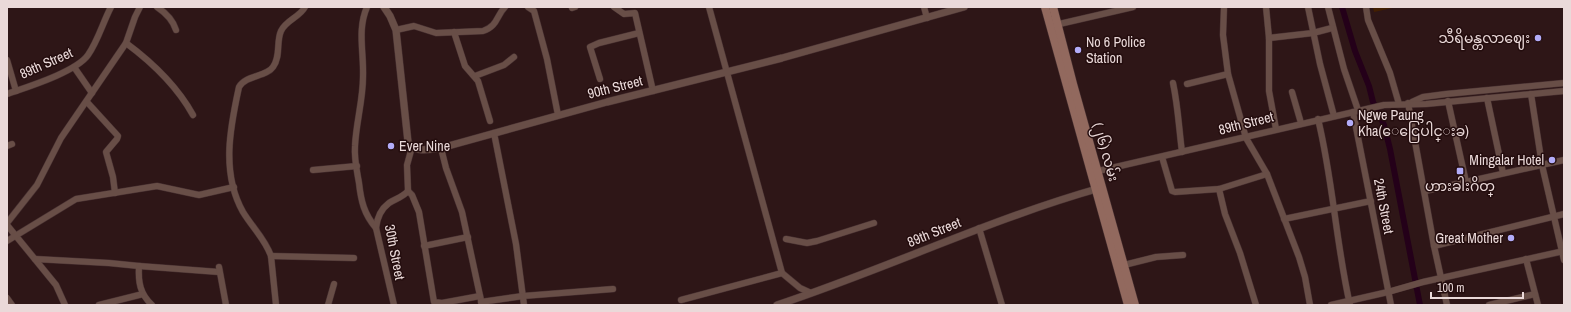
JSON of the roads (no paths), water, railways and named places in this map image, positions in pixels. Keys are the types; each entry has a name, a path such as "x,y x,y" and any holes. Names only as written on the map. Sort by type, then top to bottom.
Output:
{"main road":[{"name":"(၂၆) လမ်း","path":"1045,7 1054,25"},
{"name":"(၂၆) လမ်း","path":"1053,7 1054,25 1069,84 1121,266 1135,305"},
{"name":"(၂၆) လမ်း","path":"1121,266 1128,305"}],"street":[{"name":"89th Street","path":"7,94 74,67 88,56 111,7"},
{"path":"65,305 59,290 7,224 37,185 61,138 126,43 140,7"},
{"path":"157,7 175,24 176,30"},
{"path":"276,305 271,256 262,238 243,211 234,188 228,153 229,140 239,87 243,83 270,70 274,66 281,30 302,12 305,7"},
{"path":"367,7 363,18 361,31 364,76 355,146 355,159 363,208 366,216 376,228"},
{"path":"384,7 396,30 408,142 412,147 407,165 408,191 415,201 419,212 434,302 481,301 522,296 613,289"},
{"path":"396,30 414,26 436,32 484,31 495,24 505,7"},
{"path":"528,7 534,11 536,18 547,59 558,116"},
{"path":"614,7 624,14 635,13 653,91"},
{"path":"709,7 782,273 795,284 811,293"},
{"path":"924,7 927,18"},
{"name":"90th Street","path":"412,147 421,150 441,148 728,72 964,7"},
{"path":"1054,25 1133,7"},
{"path":"1224,7 1223,35 1228,74 1246,138 1266,174 1284,219 1305,277 1310,305"},
{"path":"1266,7 1269,91 1276,129"},
{"path":"1308,7 1320,64 1334,116"},
{"name":"24th Street","path":"1328,7 1332,28 1356,111 1370,201 1391,305"},
{"path":"1366,7 1368,20 1390,73 1399,104"},
{"path":"1268,38 1313,33 1332,28"},
{"path":"454,32 464,66 475,76 478,81 490,121"},
{"path":"600,79 590,47 599,43 639,33"},
{"path":"126,43 141,54 168,80 187,103 193,115"},
{"path":"475,76 504,65 514,57"},
{"path":"7,60 16,91"},
{"path":"74,67 92,93"},
{"path":"1187,84 1228,74"},
{"path":"1173,83 1179,112 1179,132 1182,152"},
{"name":"89th Street","path":"1408,103 1423,97 1446,94 1564,83"},
{"name":"89th Street","path":"1094,172 1246,138 1318,119 1384,105 1408,103 1426,104 1564,91"},
{"path":"1292,92 1301,123"},
{"path":"1531,94 1542,166 1564,260"},
{"path":"1487,98 1504,173"},
{"path":"1448,101 1466,182"},
{"path":"86,102 118,136 117,140 106,152 113,177 115,193"},
{"path":"1408,103 1434,246 1447,305"},
{"path":"1318,119 1324,147 1349,303"},
{"path":"494,133 516,244 524,305"},
{"path":"441,148 446,168 462,212 481,301"},
{"path":"1162,157 1174,192 1219,190 1266,174"},
{"path":"1425,191 1564,160"},
{"path":"313,170 357,166"},
{"path":"7,241 76,199 157,186 199,195 234,188"},
{"name":"89th Street","path":"777,305 790,303 811,293 890,264 979,228 1099,188"},
{"path":"1219,190 1225,214 1240,253 1256,305"},
{"name":"30th Street","path":"394,305 376,228 378,217 389,203 398,199 408,191"},
{"path":"1284,219 1370,201"},
{"path":"1434,246 1564,214"},
{"path":"786,239 807,243 874,223"},
{"path":"979,228 1002,305"},
{"path":"424,246 468,238"},
{"path":"1331,305 1349,303 1422,282 1563,251"},
{"path":"1121,266 1156,257 1183,254"},
{"path":"271,256 354,258"},
{"path":"35,259 139,266 219,269 226,305"},
{"path":"1526,259 1538,305"},
{"path":"139,266 138,280 143,294 152,305"},
{"path":"681,300 782,273"},
{"path":"328,305 334,284"},
{"path":"100,305 143,294"},
{"path":"1489,305 1535,294"},
{"path":"7,298 12,305"}],"waterway":[{"path":"1342,7 1355,51 1369,86 1373,102 1384,125 1420,305"}],"place":[{"name":"သီရိမန္တလာဈေး","path":"1538,38"},
{"name":"No 6 Police Station","path":"1078,50"},
{"name":"Ngwe Paung Kha(ေငြေပါင္းခ)","path":"1350,123"},
{"name":"Ever Nine","path":"391,146"},
{"name":"Mingalar Hotel","path":"1552,160"},
{"name":"ဟားခါးဂိတ္","path":"1460,171"},
{"name":"Great Mother","path":"1511,238"}]}
